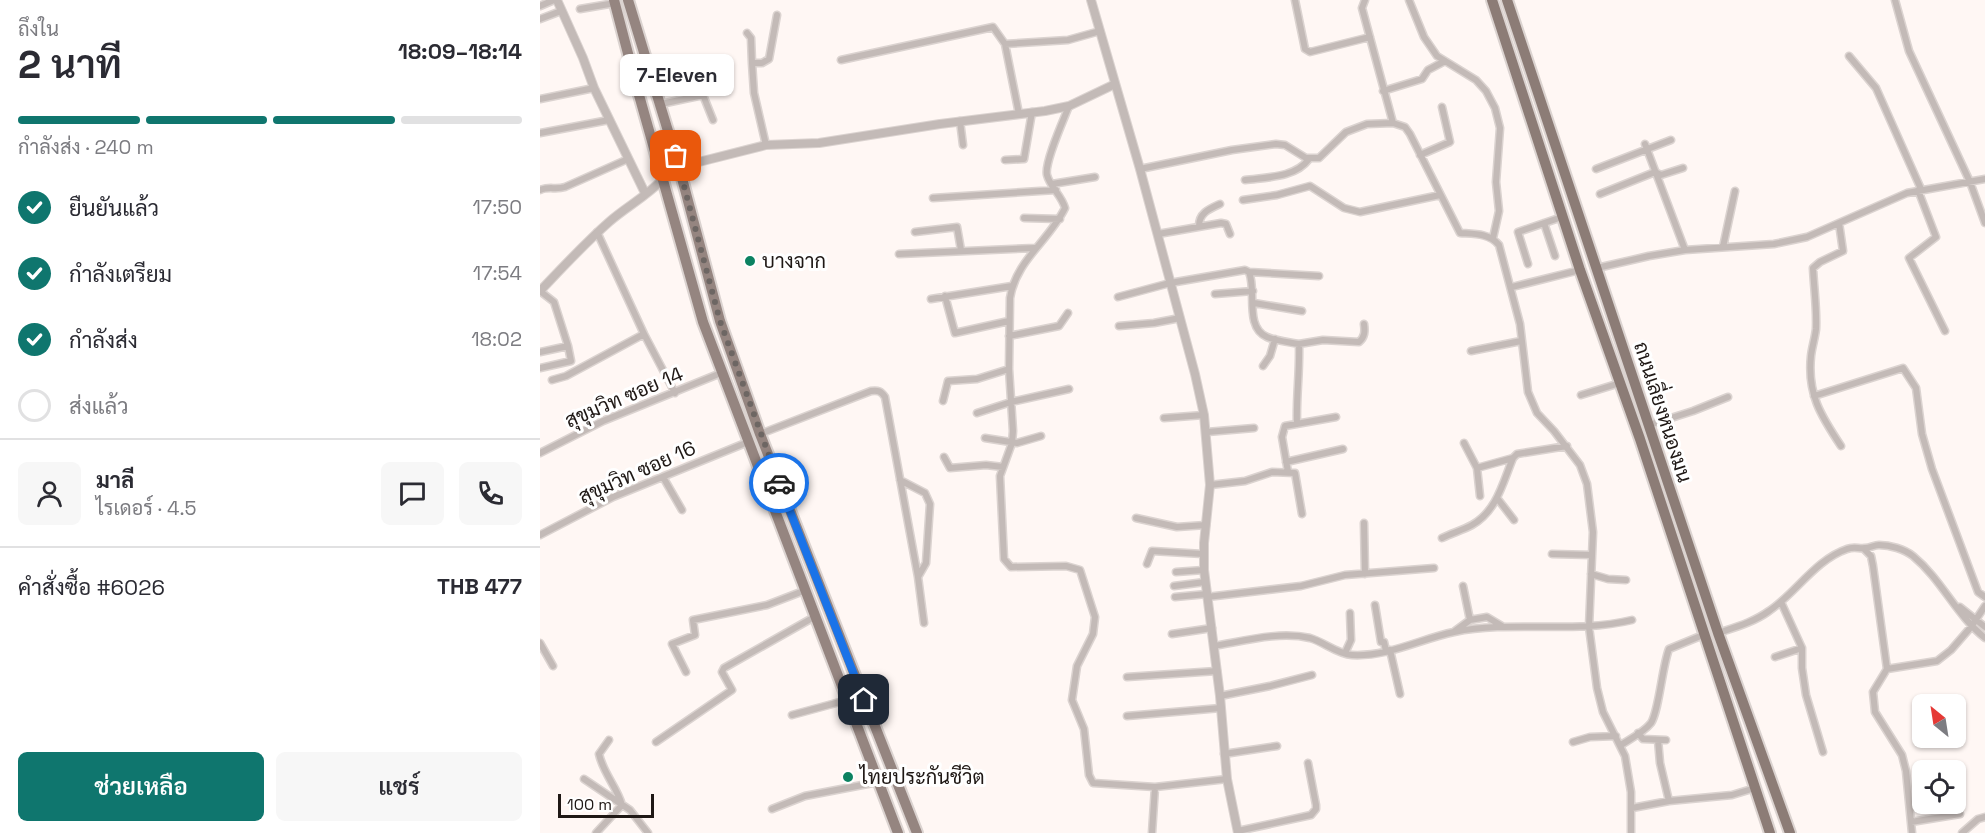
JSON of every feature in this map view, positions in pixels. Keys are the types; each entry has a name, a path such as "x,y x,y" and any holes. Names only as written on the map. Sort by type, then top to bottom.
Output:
{"highway":[{"name":"ถนนเลี่ยงหนองมน","path":"1492,0 1562,217 1620,383 1770,833"},
{"name":"ถนนเลี่ยงหนองมน","path":"1507,0 1719,633 1790,833"},
{"path":"1537,138 1552,133"},
{"path":"1765,817 1782,811"}],"main road":[{"path":"628,0 679,167 720,321 760,434 916,833"},
{"path":"615,1 693,291 748,442 898,833"},
{"path":"663,179 679,167"}],"street":[{"path":"540,6 555,0 583,58 594,88 645,193"},
{"path":"1091,0 1158,234 1204,415 1210,484 1203,554 1204,570 1220,696 1227,779 1238,832 1311,815 1316,805 1308,763"},
{"path":"1295,0 1305,49 1310,52 1370,37"},
{"path":"1365,0 1362,8 1393,123"},
{"path":"1409,0 1424,37 1437,56 1476,80 1486,91 1494,108 1500,128 1496,182 1499,211 1493,238"},
{"path":"1895,0 1909,51 1970,182 1985,223"},
{"path":"580,9 615,1"},
{"path":"540,19 561,11"},
{"path":"752,63 765,62 769,59 777,15"},
{"path":"841,60 993,27 1005,44 1018,114"},
{"path":"1005,44 1068,40 1100,31"},
{"path":"747,33 751,38 754,93 766,145"},
{"path":"1848,56 1876,88 1920,190 1936,237 1909,258 1945,331"},
{"path":"1383,91 1422,79 1428,70 1445,61"},
{"path":"679,167 766,145 819,143 1069,106 1115,84"},
{"path":"540,99 594,88"},
{"path":"660,104 703,94 713,120"},
{"path":"1069,106 1046,167 1046,174 1065,208 1060,219 1020,268 1012,286 1009,369 1013,431 1012,443 1000,476 1004,559 1011,567 1066,566 1080,570 1095,618 1092,634 1077,666 1072,700 1084,729 1089,775 1093,783 1155,787 1227,779"},
{"path":"1420,155 1450,142 1442,107"},
{"path":"1005,160 1024,159 1032,112"},
{"path":"540,134 609,120"},
{"path":"960,121 963,145"},
{"path":"1140,169 1232,150 1276,144 1285,145 1310,159 1319,158 1346,132 1367,124 1393,123 1405,127 1410,134 1460,233 1485,235 1493,238 1499,245 1520,324 1528,392 1537,413 1567,446 1580,465 1587,484 1593,532 1588,627 1601,704 1625,756 1632,808 1631,833"},
{"path":"1596,169 1646,147 1671,140"},
{"path":"1646,147 1686,250"},
{"path":"540,189 565,187 628,159"},
{"path":"1245,180 1278,176 1302,169 1310,159"},
{"path":"1656,172 1661,175 1683,168"},
{"path":"1600,194 1656,172"},
{"path":"933,198 1054,187 1095,177"},
{"path":"1597,268 1686,250 1774,244 1807,237 1920,190 1985,178"},
{"path":"540,368 571,361 554,302 540,291 597,232 663,179"},
{"path":"1243,200 1277,195 1310,186 1344,208 1360,212 1440,195"},
{"path":"1723,247 1735,191"},
{"path":"1199,226 1199,219 1206,211 1220,204"},
{"path":"1528,264 1518,232 1562,217"},
{"path":"1024,218 1060,219"},
{"path":"1158,234 1221,223 1226,224 1230,234"},
{"path":"1544,223 1555,256"},
{"path":"1839,223 1843,251 1813,268 1816,328 1810,374 1817,408 1827,420 1841,446"},
{"path":"915,232 957,227 961,250"},
{"path":"597,232 644,334 675,393"},
{"path":"899,254 1035,248"},
{"path":"1118,297 1170,283 1245,270 1319,276"},
{"path":"1512,287 1580,270"},
{"path":"1249,272 1253,291 1254,324 1258,332 1275,339 1299,344 1323,340 1359,342 1365,333 1364,324"},
{"path":"931,299 1012,286"},
{"path":"1215,294 1253,291"},
{"path":"945,296 955,333 1009,321"},
{"path":"1254,303 1302,310"},
{"path":"1009,336 1059,327 1068,313"},
{"path":"1119,326 1180,318"},
{"path":"552,380 566,376 644,334"},
{"path":"1263,366 1270,356 1275,339"},
{"path":"1471,351 1521,341"},
{"path":"1297,424 1299,344"},
{"path":"540,352 568,346"},
{"path":"1814,396 1903,368 1916,388 1922,434 1932,469 1978,592 1985,597"},
{"path":"943,401 948,381 977,379 1009,369"},
{"name":"สุขุมวิท ซอย 14","path":"540,453 603,421 722,373"},
{"path":"1581,395 1620,383"},
{"path":"977,413 1011,402 1069,389"},
{"path":"760,434 872,391 878,390 885,397 918,577 924,623"},
{"path":"1649,425 1728,397"},
{"path":"1164,418 1204,415"},
{"path":"1288,472 1282,437 1285,426 1336,417"},
{"path":"1207,432 1254,428"},
{"path":"984,438 1017,443 1041,436"},
{"name":"สุขุมวิท ซอย 16","path":"540,535 613,497 748,442"},
{"path":"1464,442 1476,468 1480,496"},
{"path":"1442,538 1472,525 1490,510 1516,454 1567,446"},
{"path":"1286,462 1343,449"},
{"path":"944,457 950,468 986,465 1003,467"},
{"path":"1476,468 1513,458"},
{"path":"1210,484 1245,481 1272,472 1295,473 1302,514"},
{"path":"663,477 682,510"},
{"path":"900,480 925,493 930,504 926,563 918,577"},
{"path":"1497,498 1514,520"},
{"path":"1136,518 1178,527 1206,525"},
{"path":"1364,523 1365,574"},
{"path":"1719,633 1754,620 1781,602 1830,558 1846,549 1856,547 1864,549 1876,545 1910,554 1927,568 1971,627 1985,638"},
{"path":"1864,549 1874,566 1887,669 1873,692 1875,712 1902,755 1906,771 1912,833"},
{"path":"1147,564 1152,551 1203,554"},
{"path":"1552,554 1592,555"},
{"path":"1175,597 1301,586 1337,577 1434,568"},
{"path":"1176,572 1204,570"},
{"path":"1591,574 1608,579 1626,580"},
{"path":"1174,586 1205,582"},
{"path":"1463,586 1470,620"},
{"path":"686,672 672,644 695,634 693,620 767,605 806,590"},
{"path":"1781,602 1802,648 1806,695 1823,752"},
{"path":"1953,602 1985,627"},
{"path":"1375,605 1381,642 1384,642 1388,651 1400,694"},
{"path":"1887,669 1937,661 1952,650 1985,606"},
{"path":"1345,653 1351,640 1350,613"},
{"path":"656,742 732,690 722,672 724,668 816,616"},
{"path":"1454,632 1470,620 1487,617 1502,626"},
{"path":"1214,646 1274,637 1310,638 1350,655 1388,651 1454,632 1502,626 1588,627 1608,626 1632,620"},
{"path":"1172,634 1212,628"},
{"path":"1620,745 1650,724 1669,649 1703,635"},
{"path":"540,643 553,666"},
{"path":"1775,657 1802,648"},
{"path":"1127,677 1217,671"},
{"path":"1220,696 1312,675"},
{"path":"792,715 847,700"},
{"path":"1127,716 1221,708"},
{"path":"1638,734 1643,739 1662,740 1660,763 1669,801"},
{"path":"1573,742 1590,737 1616,736"},
{"path":"609,740 599,754 600,760 622,805"},
{"path":"1224,754 1277,746"},
{"path":"584,779 630,810 648,833"},
{"path":"772,809 806,796 878,782"},
{"path":"1152,833 1155,787"},
{"path":"1632,808 1669,801 1732,795 1755,788"},
{"path":"596,833 622,805"},
{"path":"1911,822 1960,814"},
{"path":"1962,833 1978,819 1985,817"}],"way so far":[{"path":"676,156 720,321 779,483"}],"place":[{"name":"7-Eleven","path":"676,156"},
{"name":"บางจาก","path":"750,261"},
{"name":"ไทยประกันชีวิต","path":"848,777"}],"route":[{"path":"779,483 864,700"}]}
